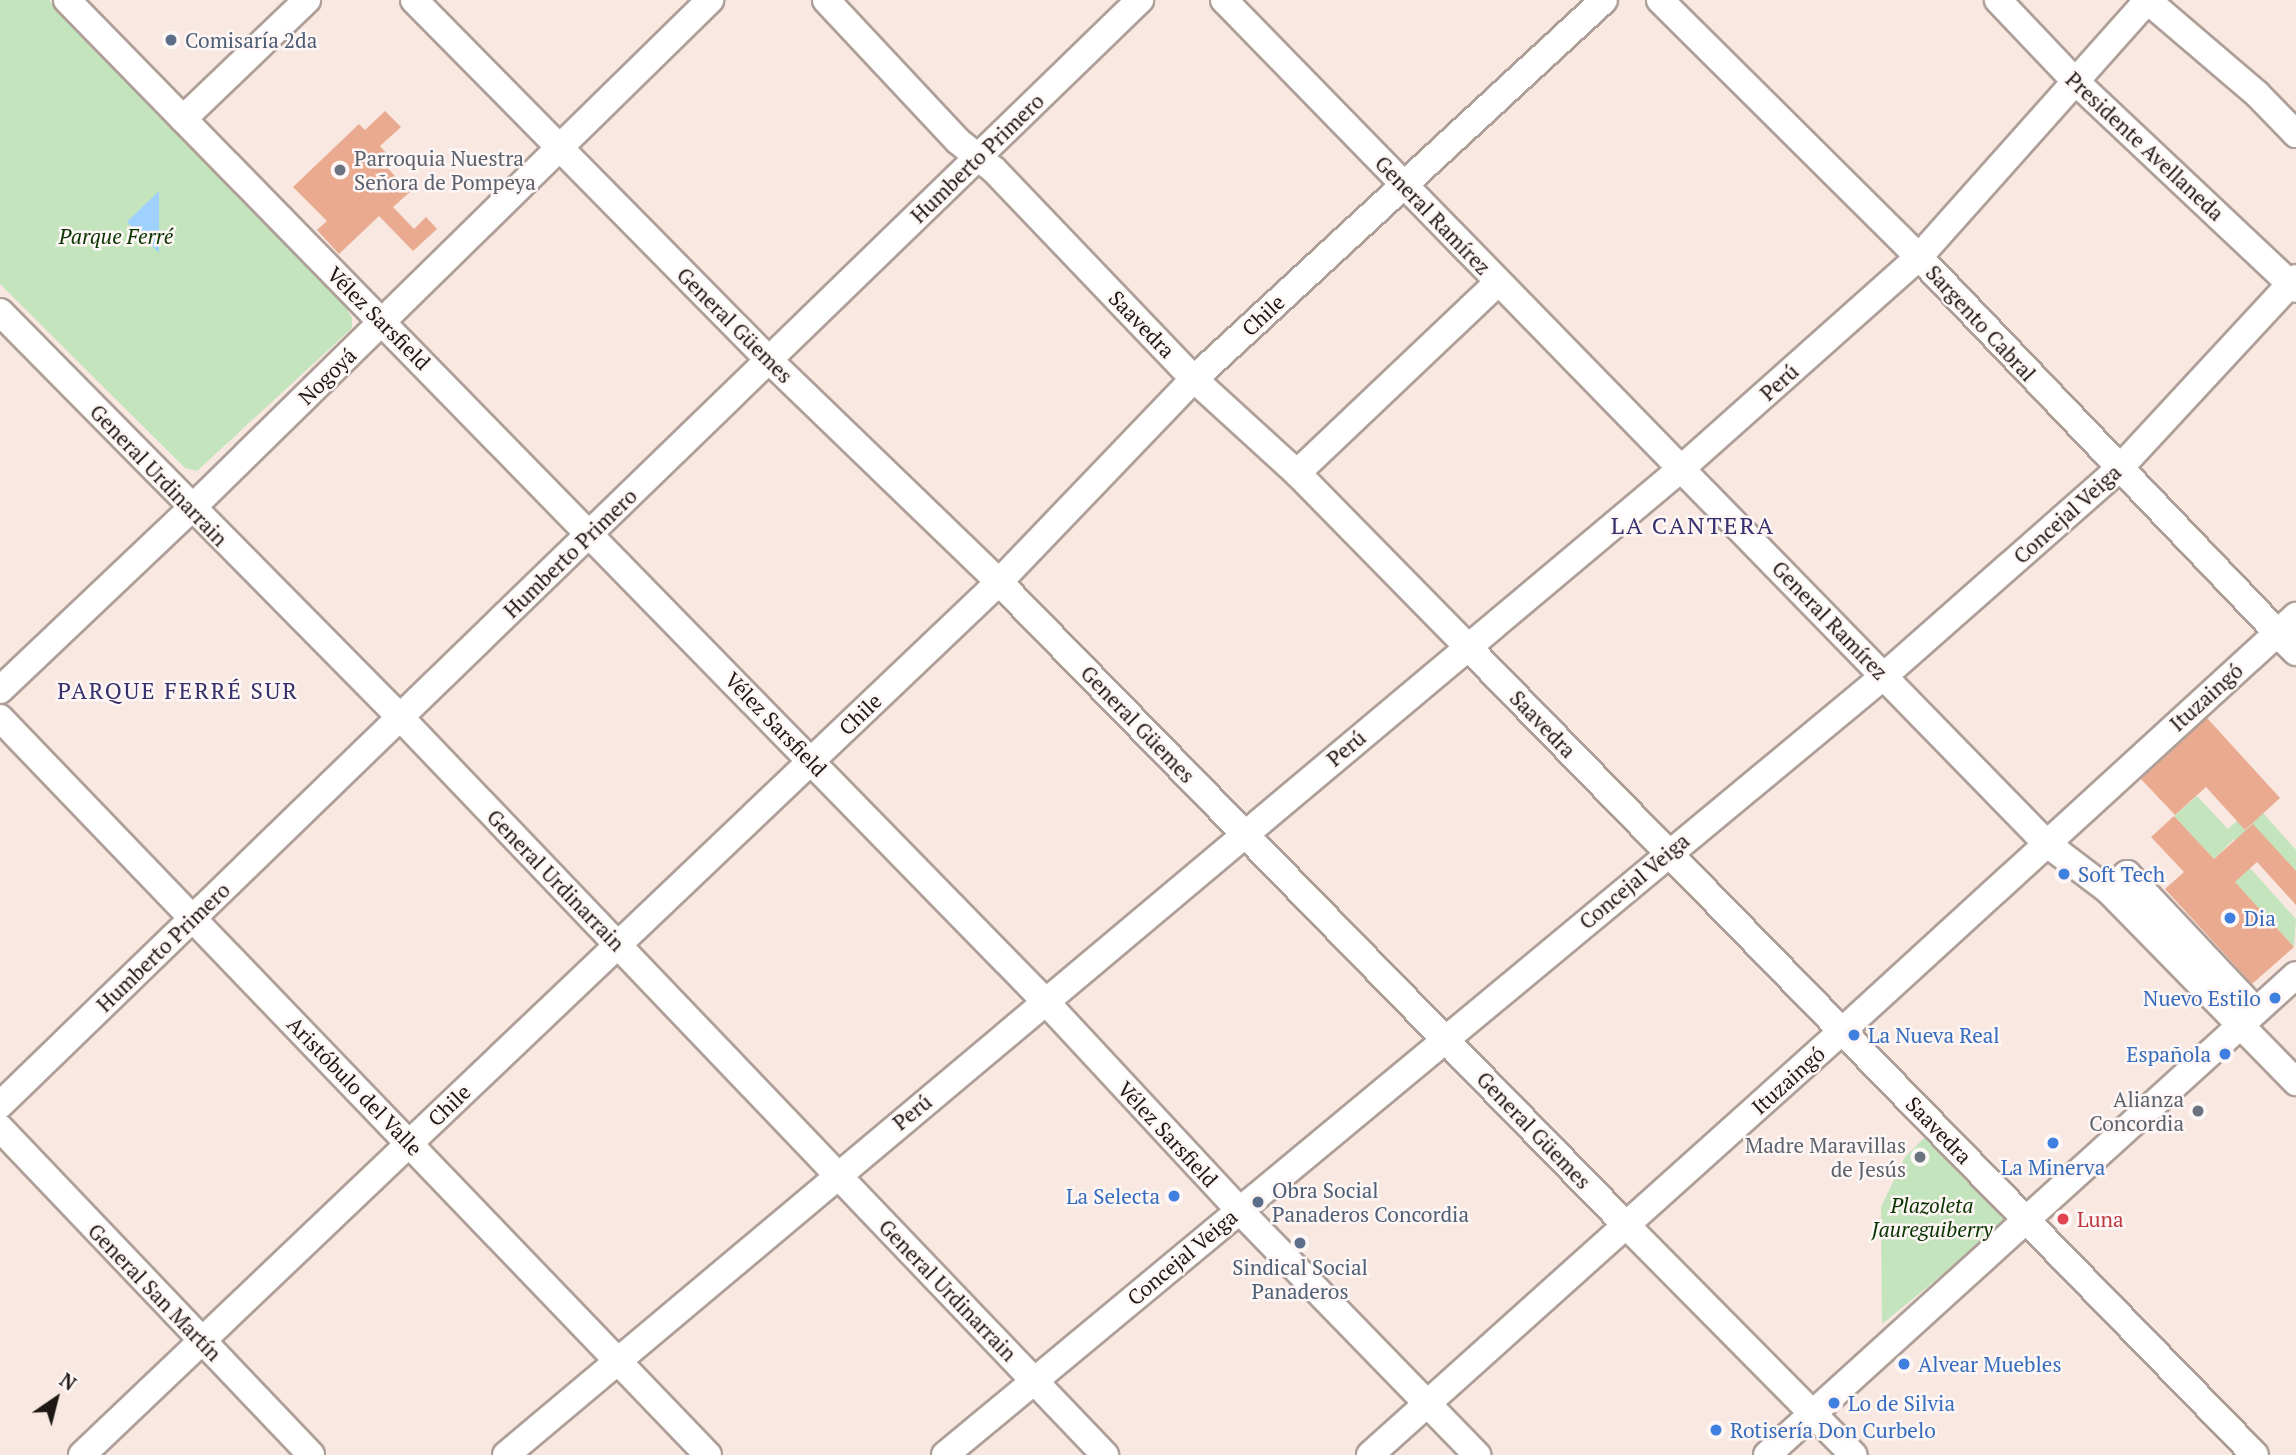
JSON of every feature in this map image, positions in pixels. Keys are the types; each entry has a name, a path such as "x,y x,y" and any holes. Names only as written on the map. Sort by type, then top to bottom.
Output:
{"street":[{"name":"Vélez Sarsfield","path":"67,0 1046,1002 1239,1210 1477,1455"},
{"path":"183,119 307,0"},
{"name":"General Güemes","path":"414,0 560,145 768,359 999,582 1854,1455"},
{"name":"Nogoyá","path":"0,690 192,508 710,0"},
{"name":"Saavedra","path":"826,0 977,159 994,170 1194,379 1297,474 1467,646 2255,1455"},
{"name":"Humberto Primero","path":"0,1105 1140,0"},
{"name":"General Ramírez","path":"1224,0 2046,843 2108,890 2127,874 2248,1018"},
{"name":"Chile","path":"82,1455 999,582 1194,379 1604,0"},
{"name":"Sargento Cabral","path":"1660,0 1919,257 2119,469 2287,624 2296,652"},
{"name":"Presidente Avellaneda","path":"1998,0 2075,81 2294,283"},
{"path":"2148,0 2257,94 2296,134"},
{"name":"Perú","path":"506,1455 837,1174 1682,468 1919,257 2148,0"},
{"path":"1297,474 1498,282"},
{"name":"Concejal Veiga","path":"945,1455 1884,676 2119,469 2294,283"},
{"name":"General Urdinarrain","path":"0,312 400,717 1105,1455"},
{"name":"Ituzaingó","path":"1370,1455 1627,1226 2287,624"},
{"name":"Aristóbulo del Valle","path":"0,718 708,1455"},
{"path":"1767,1455 2296,975"},
{"path":"2248,1018 2296,1082"},
{"name":"General San Martín","path":"0,1128 311,1455"}],"green space":[{"name":"Parque Ferré","path":"0,0 49,0 344,304 352,318 352,328 197,471 185,468 0,284"},
{"path":"2197,796 2228,829 2237,821 2245,830 2263,813 2296,850 2296,871 2262,835 2245,850 2234,839 2214,859 2174,816"},
{"path":"2250,868 2296,919 2294,947 2235,882"},
{"name":"Plazoleta Jaureguiberry","path":"1926,1136 2007,1222 1882,1324 1881,1207 1905,1157"}],"water":[{"path":"159,191 159,253 127,222"}],"building":[{"path":"385,111 401,127 380,146 387,154 380,160 410,192 393,207 414,229 426,217 437,229 413,251 379,216 339,254 317,230 327,221 293,187 359,124 365,130"},
{"path":"2207,718 2280,798 2245,830 2206,787 2175,815 2141,779"},
{"name":"Dia","path":"2174,816 2214,859 2253,824 2296,871 2296,905 2257,862 2235,882 2294,947 2252,984 2165,889 2184,872 2151,837"}],"place":[{"name":"Comisaría 2da","path":"171,40"},
{"name":"Parroquia Nuestra Señora de Pompeya","path":"340,170"},
{"name":"Soft Tech","path":"2064,874"},
{"name":"Dia","path":"2230,918"},
{"name":"Nuevo Estilo","path":"2275,998"},
{"name":"La Nueva Real","path":"1854,1035"},
{"name":"Española","path":"2225,1054"},
{"name":"Alianza Concordia","path":"2198,1111"},
{"name":"La Minerva","path":"2053,1143"},
{"name":"Madre Maravillas de Jesús","path":"1920,1157"},
{"name":"La Selecta","path":"1174,1196"},
{"name":"Obra Social Panaderos Concordia","path":"1258,1202"},
{"name":"Luna","path":"2063,1219"},
{"name":"Sindical Social Panaderos","path":"1300,1243"},
{"name":"Alvear Muebles","path":"1904,1364"},
{"name":"Lo de Silvia","path":"1834,1403"},
{"name":"Rotisería Don Curbelo","path":"1716,1430"}],"district":[{"name":"LA CANTERA","path":"1693,526"},
{"name":"PARQUE FERRÉ SUR","path":"178,691"}]}
